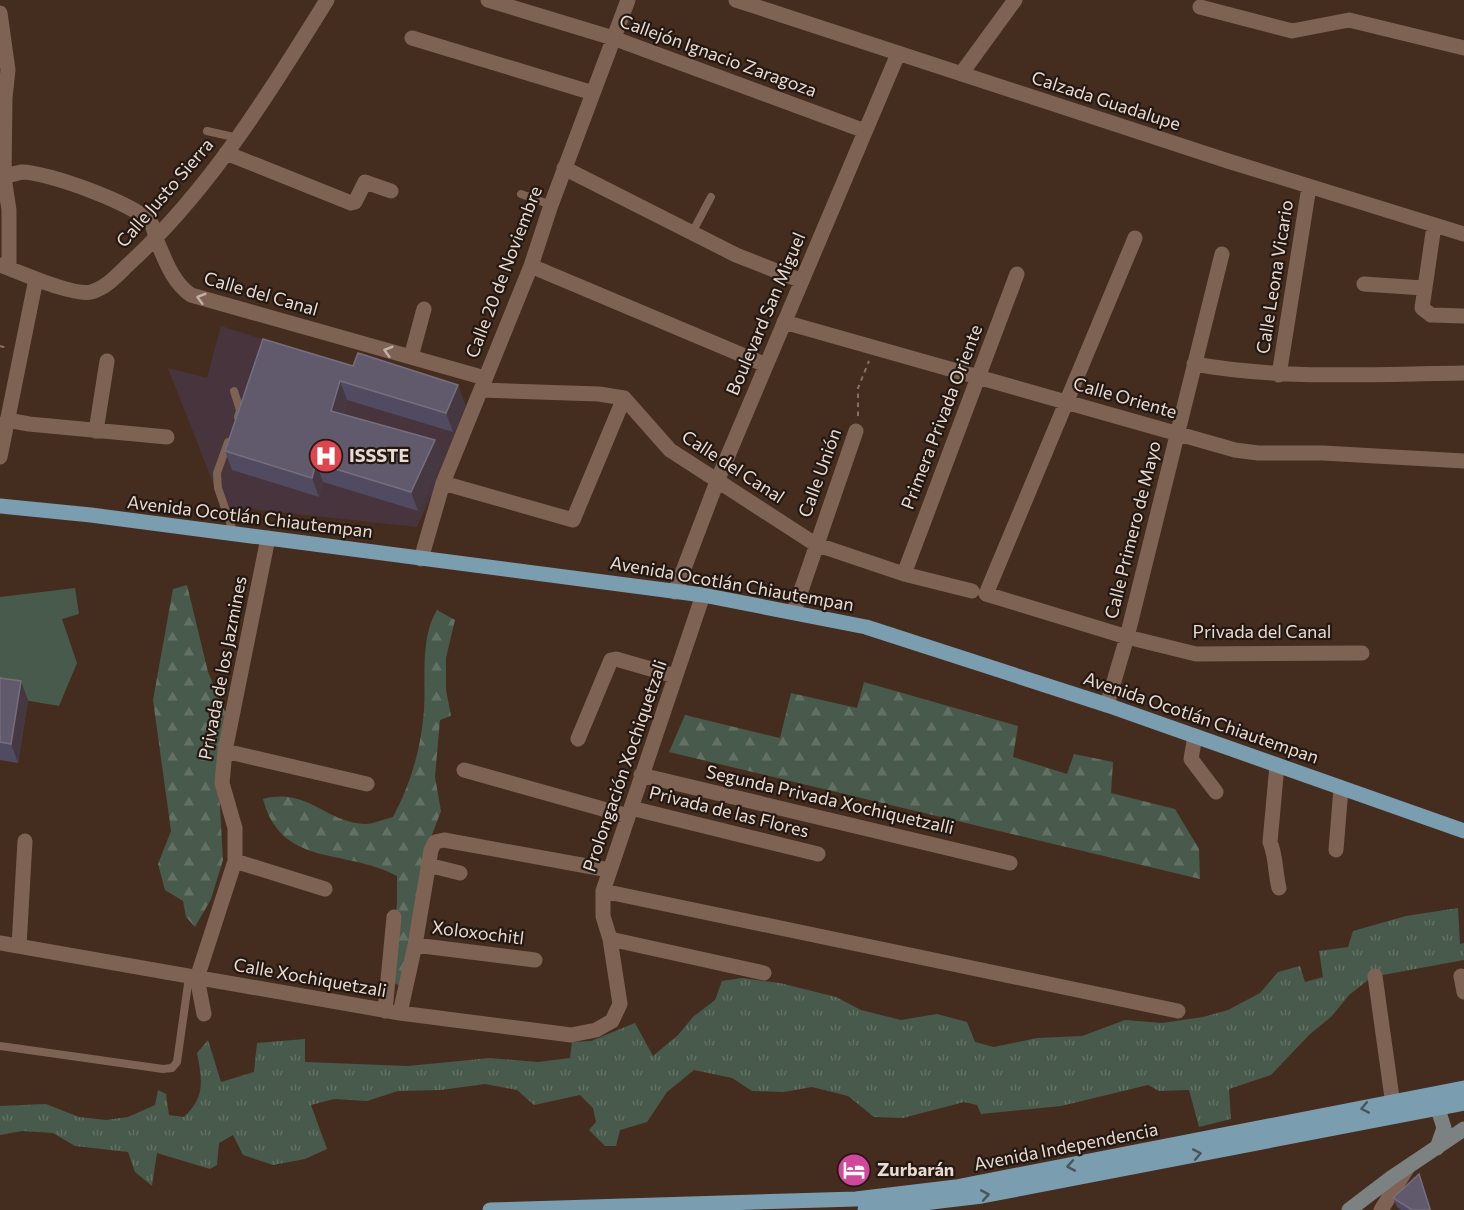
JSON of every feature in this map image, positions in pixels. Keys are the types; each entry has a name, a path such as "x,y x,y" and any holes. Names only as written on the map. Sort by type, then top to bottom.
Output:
{"main road":[{"name":"Avenida Ocotlán Chiautempan","path":"0,506 91,515 421,560 703,595 794,611 866,627 1107,705 1464,831"},
{"name":"Avenida Independencia","path":"865,1210 982,1196 1394,1109 1464,1088"},
{"name":"Avenida Independencia","path":"490,1210 846,1200 913,1195 1394,1109 1438,1109 1464,1103"},
{"path":"1436,1149 1444,1128 1438,1109"},
{"path":"1349,1210 1464,1129"}],"street":[{"name":"Calle Justo Sierra","path":"36,279 88,292 99,290 156,238 239,138 327,0"},
{"name":"Callejón Ignacio Zaragoza","path":"488,0 613,38 865,131"},
{"name":"Calle 20 de Noviembre","path":"421,560 444,483 531,266 564,168 628,0"},
{"name":"Calzada Guadalupe","path":"737,0 1309,187 1464,234"},
{"path":"961,74 1015,0"},
{"path":"1200,7 1292,31 1349,20 1464,48"},
{"path":"0,12 8,70 3,97 4,177 9,210 4,266 36,279 0,456"},
{"path":"412,38 592,93"},
{"name":"Boulevard San Miguel","path":"675,592 718,479 898,54"},
{"path":"226,153 351,203 355,202 365,182 391,191"},
{"path":"564,168 693,231 736,255 802,280"},
{"name":"Calle del Canal","path":"4,177 22,172 45,176 105,195 151,223 180,288 191,295 411,357 483,384 624,398 670,450 815,544 904,574 979,592 1127,637"},
{"name":"Calle Leona Vicario","path":"1280,375 1309,187"},
{"path":"1434,226 1424,288 1424,312 1431,315 1464,316"},
{"path":"979,592 1067,402 1135,238"},
{"name":"Calle Primero de Mayo","path":"1107,705 1127,637 1222,254"},
{"path":"531,266 766,365"},
{"name":"Primera Privada Oriente","path":"904,574 1017,274"},
{"path":"1364,284 1424,288"},
{"path":"411,357 424,309"},
{"name":"Calle Oriente","path":"784,322 1218,446 1258,453 1323,453 1464,460"},
{"path":"96,431 107,361"},
{"name":"Calle Leona Vicario","path":"1194,364 1280,375 1464,373"},
{"path":"444,483 573,520 624,398"},
{"path":"7,420 167,437"},
{"name":"Calle Unión","path":"794,611 815,544 856,431"},
{"name":"Privada de los Jazmines","path":"193,977 235,861 235,828 222,783 225,751 268,538"},
{"name":"Prolongación Xochiquetzali","path":"612,1021 620,1004 610,939 603,916 603,891 703,595"},
{"name":"Privada del Canal","path":"1127,637 1196,654 1362,652"},
{"path":"578,739 611,660 616,659 675,676"},
{"path":"1195,736 1191,759 1216,792"},
{"path":"225,751 367,784"},
{"path":"1277,765 1270,842 1275,851 1275,870 1279,888"},
{"name":"Privada de las Flores","path":"464,770 629,812 818,854"},
{"name":"Segunda Privada Xochiquetzalli","path":"641,775 1010,863"},
{"path":"1336,850 1341,788"},
{"path":"392,1012 415,945 428,865 435,842 444,840 609,870"},
{"path":"19,946 25,841"},
{"path":"235,861 325,889"},
{"path":"428,865 460,873"},
{"path":"603,891 1178,1011"},
{"path":"392,1012 394,917"},
{"path":"610,939 764,973"},
{"name":"Calle Xochiquetzali","path":"0,943 392,1012 571,1035 596,1030 612,1021"},
{"name":"Xoloxochitl","path":"415,945 535,960"},
{"path":"1374,976 1394,1109"},
{"path":"1461,976 1464,992"},
{"path":"193,977 204,1014"},
{"path":"1381,1210 1408,1167"}],"lane":[{"path":"207,131 239,138"},
{"path":"521,194 551,205"},
{"path":"693,231 711,197"},
{"path":"234,391 240,410 217,473 218,488 235,535"},
{"path":"0,1046 171,1068 177,1062 193,977"}],"path":[{"name":"Calle Unión","path":"856,431 858,388 874,347"}],"shaded area":[{"name":"ISSSTE","path":"221,326 472,406 417,527 222,506 168,368 207,378"}],"green space":[{"path":"187,585 208,672 227,716 218,773 223,860 211,899 195,927 186,917 183,901 165,890 158,864 171,831 153,700 173,589"},
{"path":"75,588 79,614 62,619 77,663 59,706 0,696 0,597"},
{"path":"437,610 455,620 446,658 446,690 451,716 440,720 435,777 441,811 427,848 400,986 389,980 385,959 397,905 397,876 377,867 317,853 300,846 284,836 272,821 263,799 279,797 305,801 339,818 365,824 393,817 410,778 418,752 424,710 426,646 428,633"},
{"path":"864,682 1018,726 1013,757 1067,774 1074,754 1113,762 1111,793 1175,809 1199,849 1200,879 669,752 685,715 780,738 791,693 857,708"},
{"path":"1458,908 1460,944 1464,943 1464,960 1372,977 1349,995 1332,1016 1309,1035 1271,1075 1229,1089 1231,1119 1199,1127 1189,1090 1159,1091 1148,1085 1061,1106 981,1114 977,1105 964,1102 903,1118 874,1117 848,1096 812,1087 784,1092 752,1091 732,1078 694,1070 667,1092 647,1122 620,1130 616,1146 605,1146 589,1130 596,1122 593,1108 580,1095 534,1105 517,1090 485,1084 441,1090 398,1091 367,1101 334,1099 311,1105 327,1149 305,1159 273,1165 243,1155 233,1135 219,1143 217,1165 210,1169 157,1153 152,1186 135,1172 128,1152 75,1146 53,1133 22,1131 0,1135 0,1106 46,1104 79,1117 106,1120 128,1117 155,1105 158,1090 166,1094 169,1115 184,1117 199,1095 201,1080 197,1053 208,1040 221,1082 254,1072 257,1043 305,1039 305,1062 408,1066 490,1058 538,1062 570,1058 572,1042 591,1041 635,1023 653,1056 678,1035 693,1017 715,1000 722,981 742,978 780,983 836,997 861,1010 901,1020 937,1014 967,1022 975,1042 994,1047 1037,1038 1082,1036 1125,1020 1162,1023 1203,1017 1228,1010 1260,993 1278,972 1300,966 1305,982 1323,977 1319,951 1348,947 1353,931 1406,916"}],"building":[{"path":"263,339 353,366 358,353 458,385 446,413 340,381 331,411 435,440 411,492 316,463 312,478 225,451"},
{"path":"0,678 21,681 11,744 0,742"},
{"path":"1419,1174 1429,1210 1412,1210 1393,1198"}],"place":[{"name":"ISSSTE","path":"326,456"},
{"name":"Zurbarán","path":"854,1170"}]}
